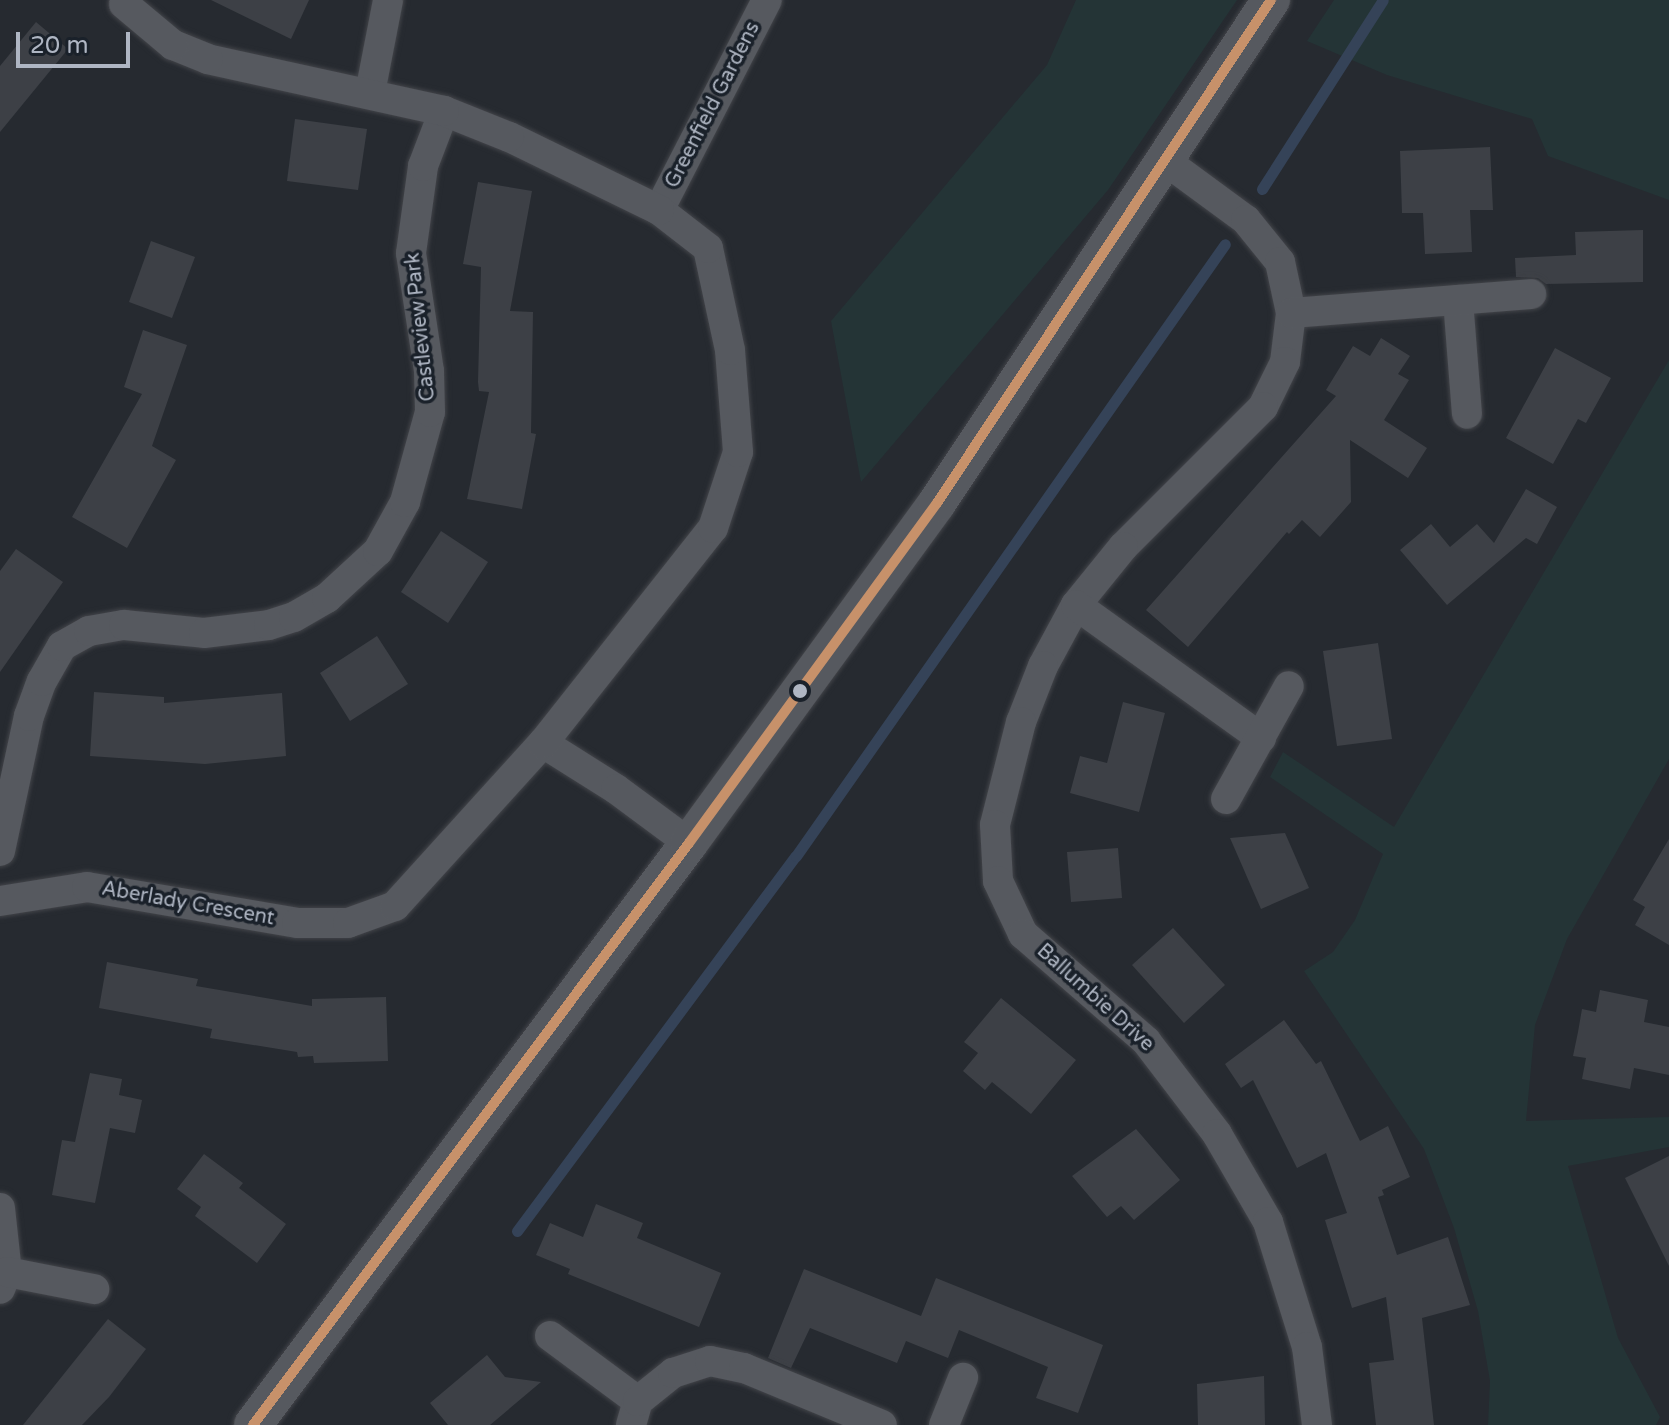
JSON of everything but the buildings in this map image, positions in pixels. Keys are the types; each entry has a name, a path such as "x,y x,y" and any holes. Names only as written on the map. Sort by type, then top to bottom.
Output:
{"street":[{"path":"370,93 388,0"},
{"name":"Greenfield Gardens","path":"659,210 767,0"},
{"path":"253,1425 689,843 937,503 1271,0"},
{"name":"Aberlady Crescent","path":"0,901 87,887 297,923 348,923 395,906 543,743 713,528 738,452 730,350 708,248 659,210 509,137 444,111 208,59 173,45 119,1"},
{"name":"Castleview Park","path":"0,851 29,716 42,681 62,646 89,631 124,625 204,633 269,625 294,617 327,598 378,551 405,502 430,412 429,371 411,253 423,166 444,111"},
{"name":"Ballumbie Drive","path":"1163,159 1246,220 1280,262 1291,313 1285,362 1263,407 1123,547 1076,605 1043,666 1021,722 995,825 998,881 1023,934 1146,1041 1225,1147 1268,1222 1307,1347 1317,1425"},
{"path":"1291,313 1531,294"},
{"path":"1458,300 1467,414"},
{"path":"1076,605 1261,738"},
{"path":"1226,799 1289,686"},
{"path":"543,743 616,789 689,843"},
{"path":"0,1208 4,1281 94,1289"},
{"path":"550,1336 634,1413 673,1373 710,1361 744,1368 882,1425"},
{"path":"944,1425 963,1378"}],"shaded area":[{"path":"1076,0 1237,0 1108,190 861,482 831,321 1047,65"},
{"path":"1334,0 1669,0 1669,200 1548,156 1532,119 1387,75 1307,41"},
{"path":"1669,360 1669,759 1567,939 1535,1025 1526,1121 1669,1117 1669,1147 1568,1166 1618,1338 1660,1417 1656,1425 1488,1425 1490,1381 1478,1311 1454,1228 1424,1149 1304,971 1333,952 1355,920 1383,854 1270,777 1283,752 1394,827"}],"waterway":[{"path":"1262,189 1383,0"},
{"path":"517,1231 796,856 1225,244"}],"transit line":[{"path":"253,1425 689,843 937,503 1271,0"}]}
